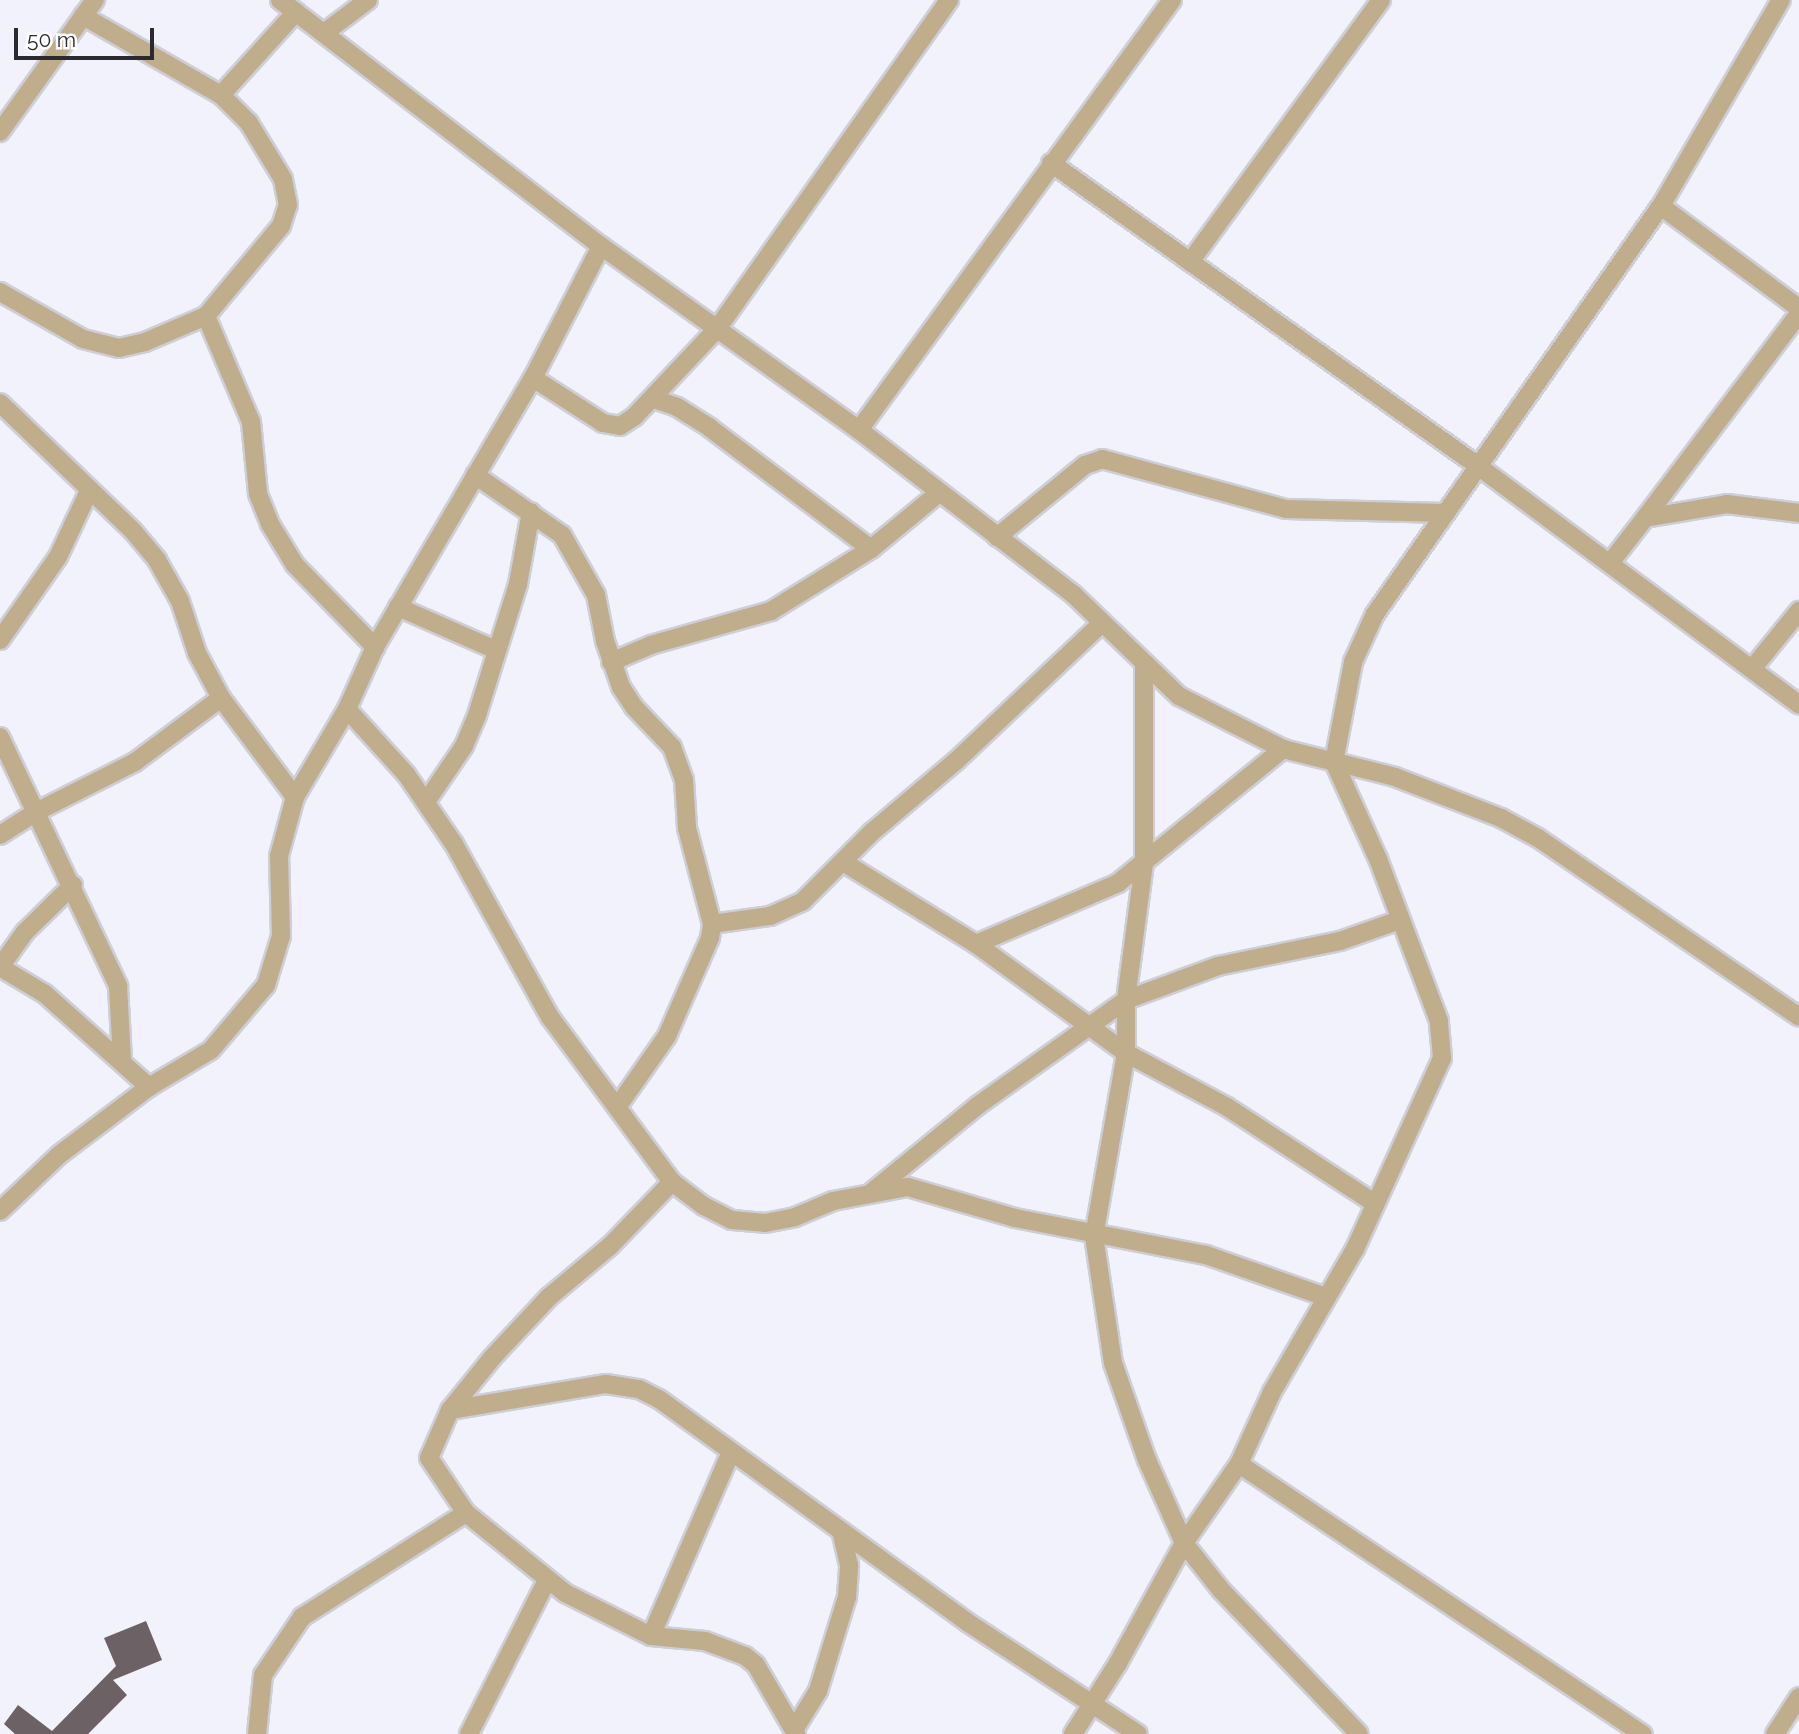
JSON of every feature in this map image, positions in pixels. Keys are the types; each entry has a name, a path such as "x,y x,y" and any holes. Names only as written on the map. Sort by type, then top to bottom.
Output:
{"street":[{"path":"0,132 95,0"},
{"path":"280,0 601,246 859,430 1073,595 1179,696 1283,749 1395,777 1501,818 1538,838 1799,1017"},
{"path":"324,33 368,0"},
{"path":"533,377 603,423 620,426 654,399 717,329 949,0"},
{"path":"859,430 1172,0"},
{"path":"1190,262 1381,0"},
{"path":"1073,1734 1184,1543 1239,1464 1272,1391 1355,1249 1442,1058 1439,1021 1378,859 1334,762 1353,662 1375,614 1661,206 1782,0"},
{"path":"221,95 296,12"},
{"path":"0,292 83,339 120,348 145,342 206,316 281,226 288,205 283,179 272,159 249,123 221,95 83,16"},
{"path":"1051,163 1478,466 1799,704"},
{"path":"1610,563 1799,311 1661,206"},
{"path":"0,1211 59,1155 149,1087 211,1050 266,985 281,936 279,856 295,797 347,709 375,647 533,377 601,246"},
{"path":"206,316 251,422 258,494 270,524 295,565 375,647"},
{"path":"654,399 677,407 710,428 871,549"},
{"path":"0,403 157,560 180,601 197,653 221,698 295,797"},
{"path":"997,537 1085,465 1102,459 1286,509 1446,513"},
{"path":"475,474 562,535 589,578 611,662 634,707 679,761 687,828 712,924 699,971 667,1036 618,1106"},
{"path":"0,640 58,557 89,491"},
{"path":"611,662 651,645 771,611 871,549 939,492"},
{"path":"1645,518 1727,504 1799,513"},
{"path":"426,802 464,746 518,584 531,513"},
{"path":"398,607 496,650"},
{"path":"1752,669 1799,611"},
{"path":"712,924 770,916 803,901 1102,624"},
{"path":"1144,664 1144,863 1126,1000 1126,1053 1094,1236 1113,1363 1147,1460 1184,1543 1221,1590 1359,1734"},
{"path":"0,835 36,811 135,762 221,698"},
{"path":"347,709 426,802 454,844 550,1017 672,1182 732,1220 765,1223 871,1192 908,1187 1094,1236 1206,1255 1326,1297"},
{"path":"0,737 73,885 118,986 122,1061"},
{"path":"976,944 1118,883 1283,749"},
{"path":"843,862 976,944 1091,1024 1126,1053 1227,1107 1374,1203"},
{"path":"73,885 25,932 0,967 45,993 149,1087"},
{"path":"871,1192 977,1106 1126,1000 1218,966 1340,941 1400,920"},
{"path":"672,1182 610,1246 549,1297 450,1410 429,1458 466,1513 547,1580 602,1615 652,1636 705,1641 745,1656 756,1665 795,1732"},
{"path":"450,1410 606,1384 639,1389 659,1399 1090,1707 1138,1734"},
{"path":"652,1636 731,1452"},
{"path":"1239,1464 1643,1734"},
{"path":"257,1734 264,1675 302,1617 466,1513"},
{"path":"795,1732 818,1691 847,1597 849,1565 842,1531"},
{"path":"469,1734 547,1580"},
{"path":"1775,1734 1799,1697"}],"building":[{"path":"146,1621 162,1660 113,1680 127,1695 88,1734 15,1734 4,1724 18,1705 52,1731 116,1666 104,1638"}]}
